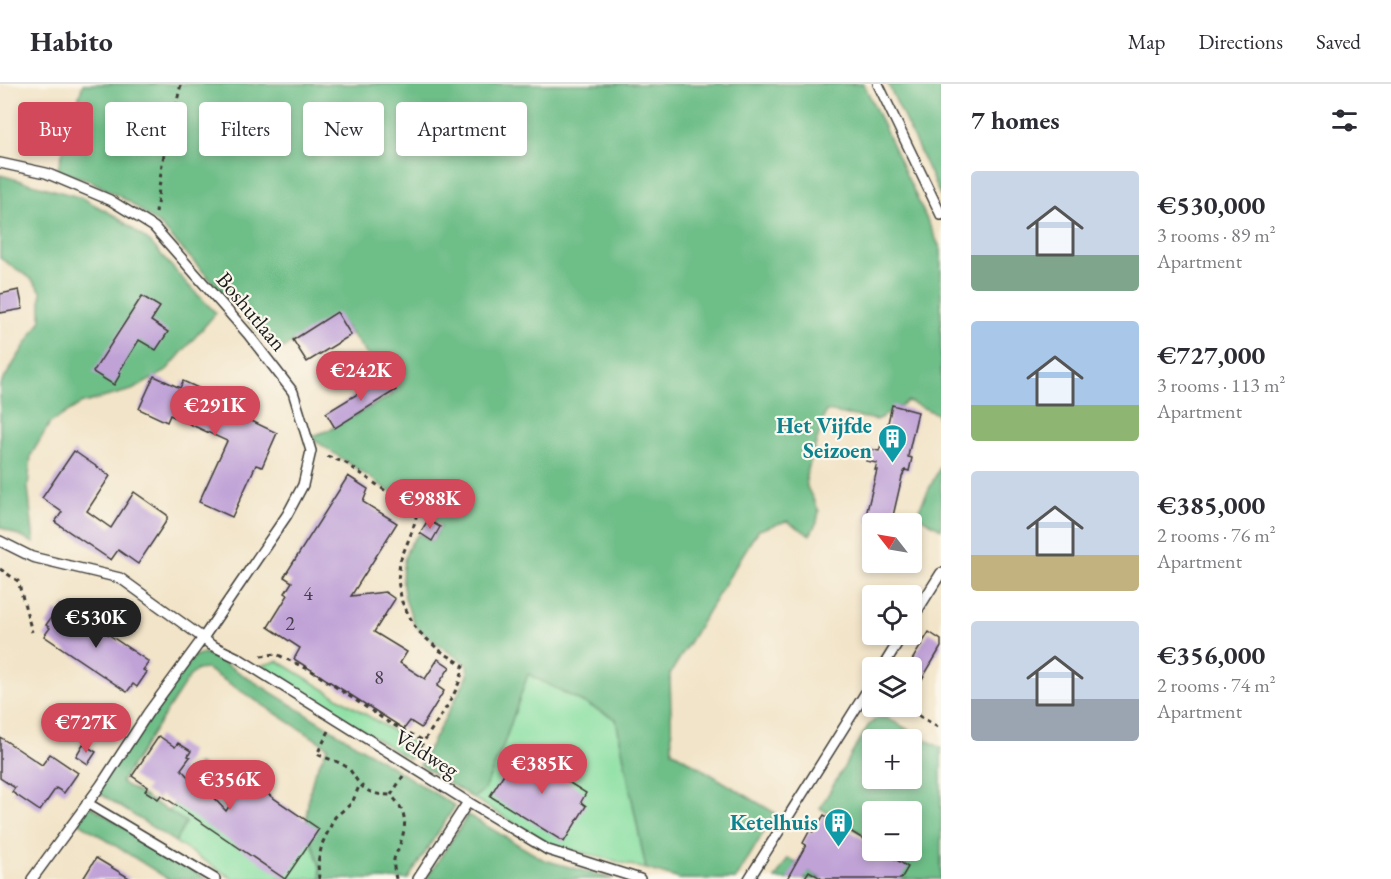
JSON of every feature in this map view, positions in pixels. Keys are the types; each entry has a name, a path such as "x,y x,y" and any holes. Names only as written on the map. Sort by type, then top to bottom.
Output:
{"lane":[{"path":"878,84 941,215"},
{"name":"Boshutlaan","path":"0,163 46,173 110,200 154,227 248,334 293,393 311,451"},
{"path":"32,879 287,515 303,485 311,451"},
{"name":"Veldweg","path":"0,541 32,557 120,578 211,645 238,658 548,850 640,879"},
{"path":"922,604 941,573"},
{"path":"749,879 862,699"},
{"path":"418,879 468,802"},
{"path":"87,803 215,879"}],"path":[{"path":"154,227 162,164 181,84"},
{"path":"238,658 276,654 312,671 388,722 424,741 462,676 463,665 439,650 416,629 402,602 398,581 400,561 417,513 346,463 311,451"},
{"path":"0,569 18,581 32,632"},
{"path":"921,717 941,729"},
{"path":"335,719 316,754 347,767 360,784 368,790 378,795 391,795 403,811 405,828 394,859 396,879"},
{"path":"391,795 409,765"},
{"path":"319,879 318,863 322,844 335,817 351,803 360,784"}],"green space":[{"path":"83,84 864,84 941,250 941,427 937,414 908,401 877,420 826,411 806,476 807,487 819,511 817,522 810,535 787,521 759,530 670,674 672,751 775,813 736,879 680,879 646,869 616,719 528,674 503,746 484,790 473,798 420,765 468,675 467,665 415,625 406,603 402,582 404,561 412,542 419,534 432,541 441,526 310,437 329,430 392,395 378,369 341,320 276,351 162,227 128,201 89,180 57,171 61,156 93,156 93,102 78,102"},
{"path":"888,84 941,84 941,197"},
{"path":"0,175 82,198 117,217 151,243 216,313 165,372 132,390 80,404 50,423 31,455 28,487 34,543 0,527 0,385 41,320 41,291 30,278 0,258"},
{"path":"941,465 941,529 922,518 922,513 917,513"},
{"path":"204,653 455,806 408,879 321,879 320,867 312,843 307,836 307,810 314,774 328,747 207,669 197,670 189,677 121,782 186,822 175,842 96,791 194,656"},
{"path":"278,661 416,745 409,759 282,680 263,665"},
{"path":"528,674 616,719 646,869 549,844 473,798 484,790 503,746"},
{"path":"877,718 887,718 907,729 866,729"},
{"path":"862,736 862,789 922,789 922,737 941,748 941,879 895,879 906,862 904,861 922,861 922,801 862,801 862,834 820,808"},
{"path":"198,764 297,825 313,845 319,861 321,879 233,879 175,842 186,823 169,812"},
{"path":"89,805 207,879 168,879 78,822"},
{"path":"468,815 544,860 613,879 426,879"},
{"path":"788,858 822,879 775,879"}],"building":[{"path":"19,290 23,309 0,313 0,294"},
{"path":"142,296 160,307 151,321 168,332 156,350 139,340 119,372 121,373 114,385 93,372"},
{"path":"337,312 351,335 307,362 293,340"},
{"path":"154,376 180,388 183,381 251,412 243,417 277,433 262,467 256,465 232,517 199,502 227,441 170,415 167,422 139,409"},
{"path":"387,376 396,390 335,428 326,413"},
{"name":"Het Vijfde Seizoen","path":"892,405 918,412 908,457 912,458 909,471 905,470 902,477 894,513 866,513 877,463 866,461 869,449 879,451 883,445"},
{"path":"74,451 110,476 87,511 111,528 134,492 167,515 167,520 138,564 118,550 111,560 55,522 62,512 42,498"},
{"path":"348,476 368,489 363,502 397,523 351,596 385,592 395,599 374,632 407,652 400,663 425,679 438,659 450,667 437,686 444,691 421,728 410,721 404,729 294,659 300,648 268,627 288,595 285,593 292,582 284,577"},
{"path":"428,520 440,527 432,541 420,533"},
{"path":"65,605 149,662 143,670 147,672 137,687 133,684 127,692 44,636 50,628 46,625 56,610 60,613"},
{"path":"929,632 941,640 941,647 922,679 922,657 914,657"},
{"path":"159,736 175,747 178,743 191,751 188,756 190,757 181,769 189,778 194,792 211,795 226,811 247,780 319,829 285,879 161,795 158,799 145,791 148,787 132,776"},
{"path":"0,737 42,765 50,754 78,773 64,793 56,788 40,811 12,792 15,788 0,778"},
{"path":"83,744 96,752 88,764 76,756"},
{"path":"524,754 545,767 552,756 573,768 565,780 586,793 581,802 586,806 564,842 490,796 513,759 518,763"},
{"name":"Ketelhuis","path":"824,815 862,838 862,861 898,861 908,867 901,879 822,879 809,871 804,879 787,879 806,845 803,843 810,830 813,832"},
{"path":"96,858 131,879 83,879"}],"place":[{"name":"Het Vijfde Seizoen","path":"893,464"},
{"name":"Ketelhuis","path":"839,848"}]}
